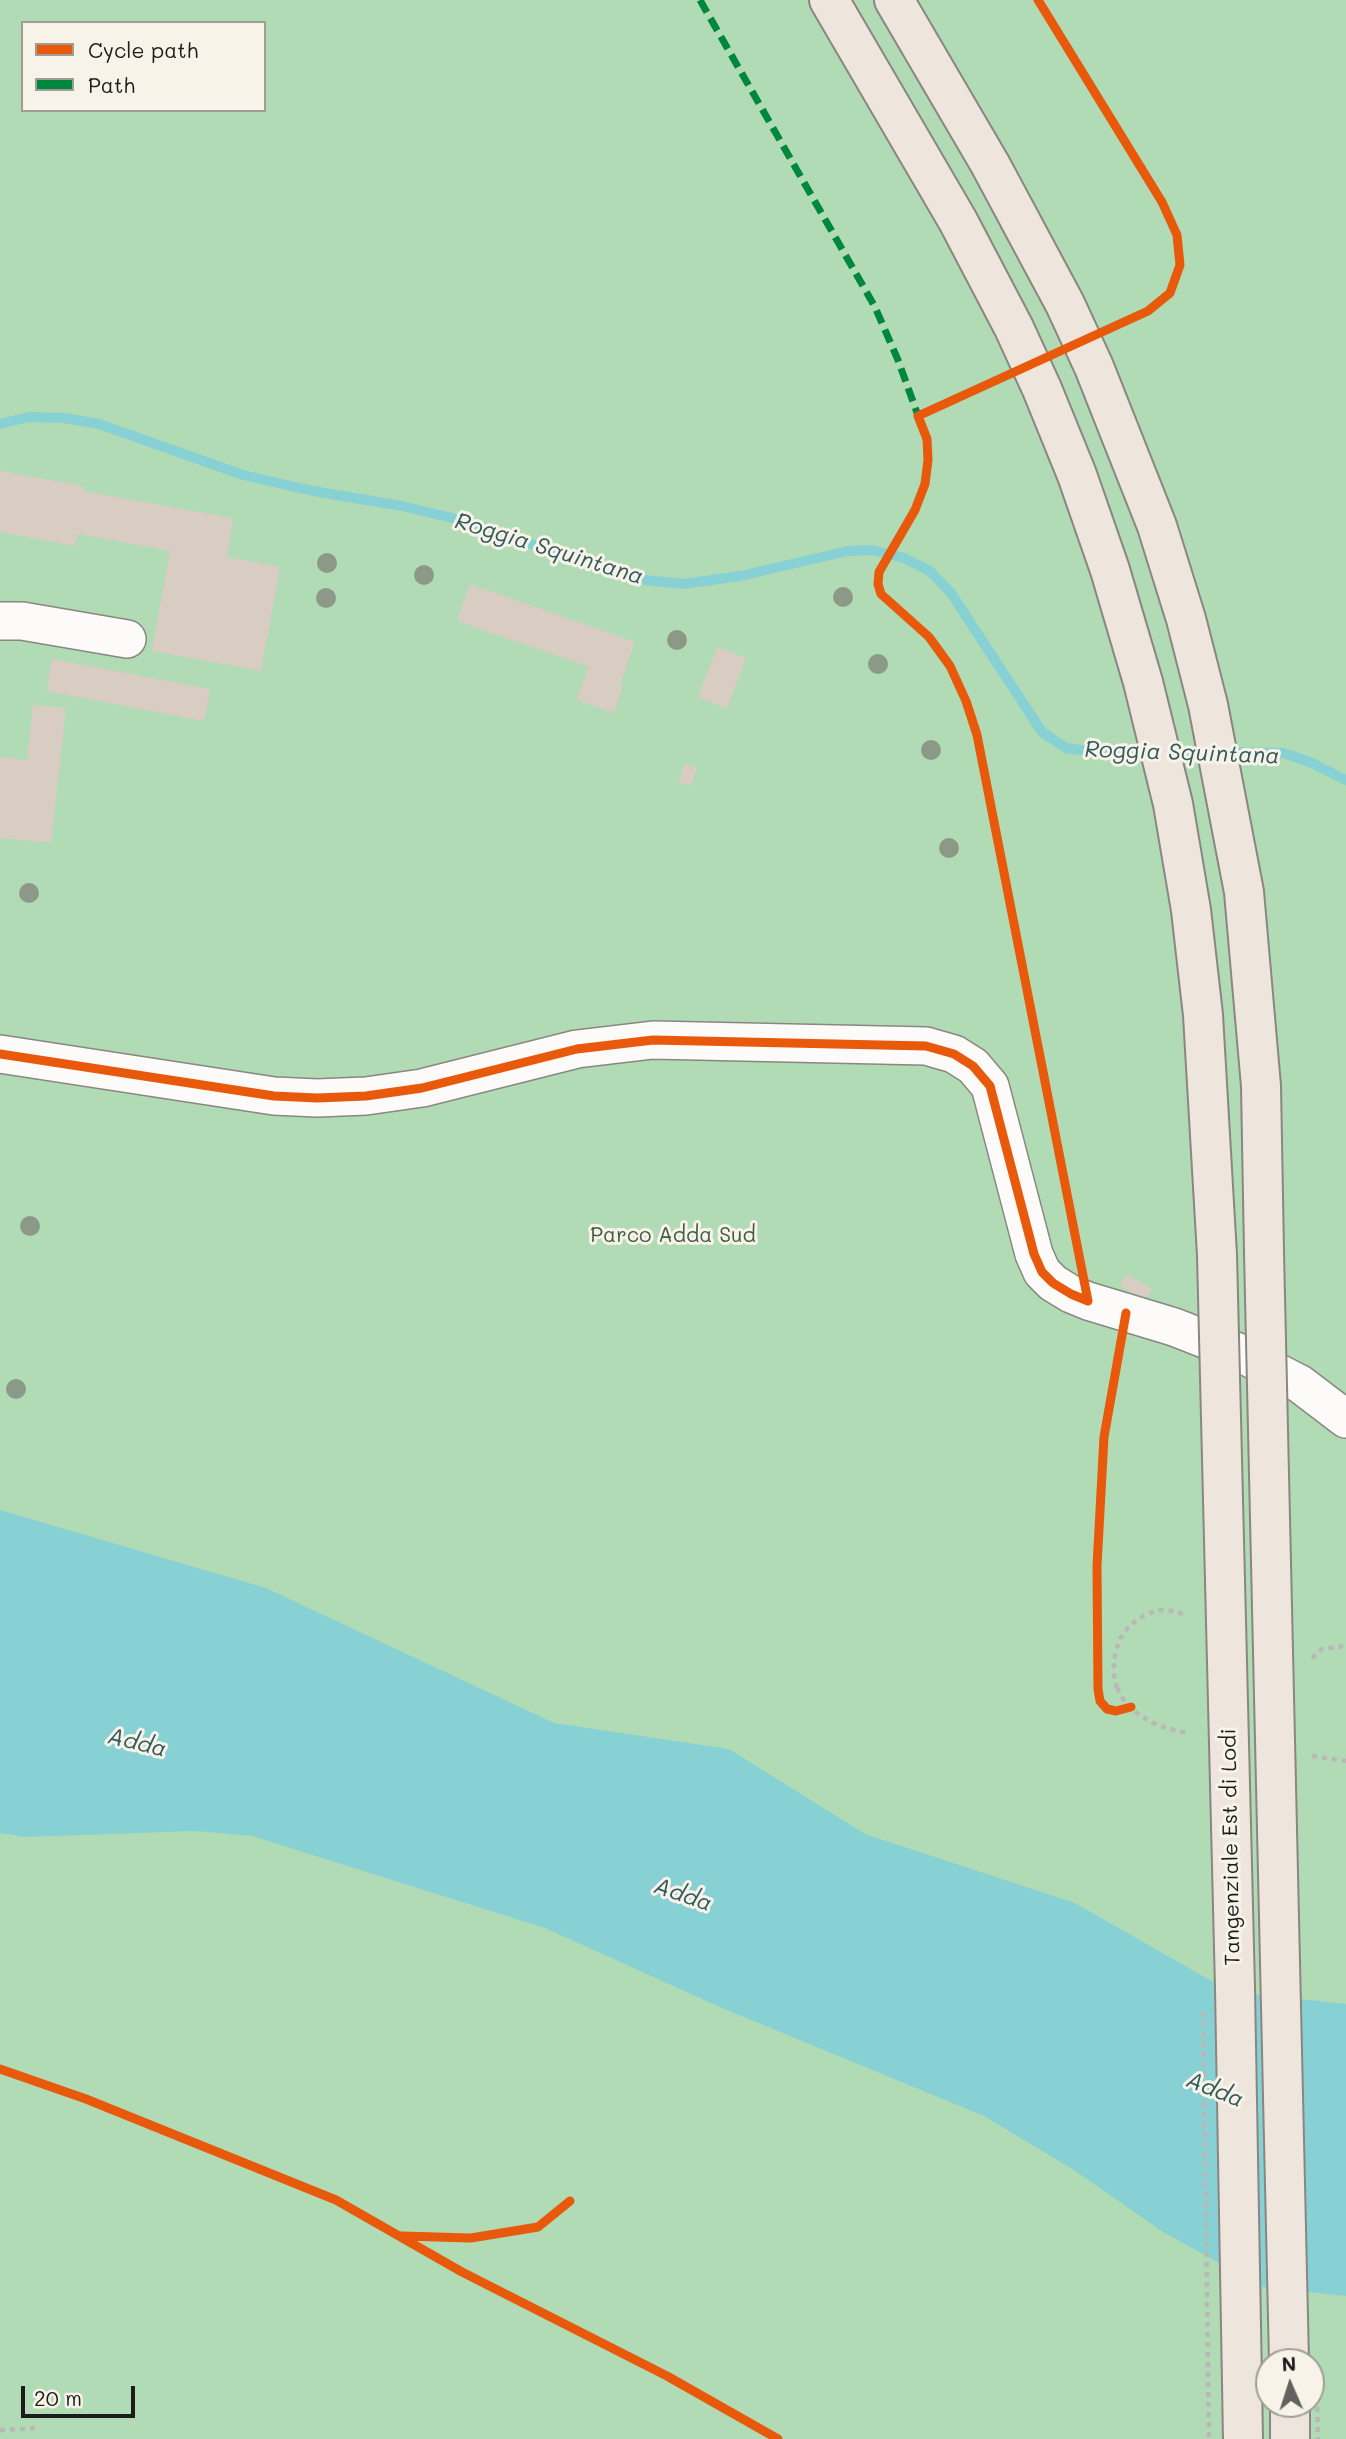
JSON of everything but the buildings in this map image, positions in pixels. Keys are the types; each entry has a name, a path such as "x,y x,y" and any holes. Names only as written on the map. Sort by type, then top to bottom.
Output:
{"highway":[{"name":"Tangenziale Est di Lodi","path":"829,0 958,221 1014,328 1077,474 1110,570 1143,682 1161,754 1191,909 1202,1001 1217,1255 1243,2439"},
{"path":"894,0 990,164 1065,304 1094,367 1157,526 1186,619 1218,753 1244,892 1261,1086 1289,2348"},
{"path":"1290,2418 1290,2439"}],"street":[{"path":"0,621 22,621 127,639"},
{"path":"0,1054 274,1096 317,1098 366,1096 422,1088 577,1049 653,1040 926,1046 954,1054 973,1066 990,1086 1034,1254 1042,1272 1053,1283 1088,1301 1174,1327 1238,1352 1300,1384 1346,1419"}],"path":[{"path":"1307,1667 1309,1660 1322,1649 1346,1646"},
{"path":"0,2430 37,2428"}],"green space":[{"name":"Parco Adda Sud","path":"0,0 1346,0 1346,2439 0,2439"}],"water":[{"name":"Adda","path":"0,1510 266,1588 554,1723 729,1749 865,1834 1075,1903 1229,1991 1346,2004 1346,2296 1263,2287 1163,2232 1074,2170 984,2116 722,2008 545,1928 252,1836 196,1831 25,1837 0,1833"}],"waterway":[{"name":"Roggia Squintana","path":"0,424 29,417 64,418 99,424 243,475 461,520 635,579 683,584 740,576 848,551 872,550 904,558 930,571 951,593 1042,732 1066,748 1102,753 1209,752"},
{"name":"Roggia Squintana","path":"1225,752 1284,753 1346,780"}],"marked path":[{"path":"700,0 875,307 920,421"}],"cycle path":[{"path":"1038,0 1162,202 1177,235 1180,265 1170,293 1148,311 918,416 927,439 925,484 915,510 879,572 878,584 881,594 929,637 950,666 966,701 977,735 1088,1301"},
{"path":"0,1054 274,1096 317,1098 366,1096 422,1088 577,1049 653,1040 926,1046 954,1054 973,1066 990,1086 1034,1254 1042,1272 1053,1283 1088,1301"},
{"path":"1126,1313 1104,1437 1097,1566 1098,1689 1100,1701 1107,1709 1116,1711 1131,1707"},
{"path":"0,2069 86,2099 336,2200 462,2272 667,2376 778,2439"},
{"path":"401,2236 471,2238 538,2227 570,2201"}]}
